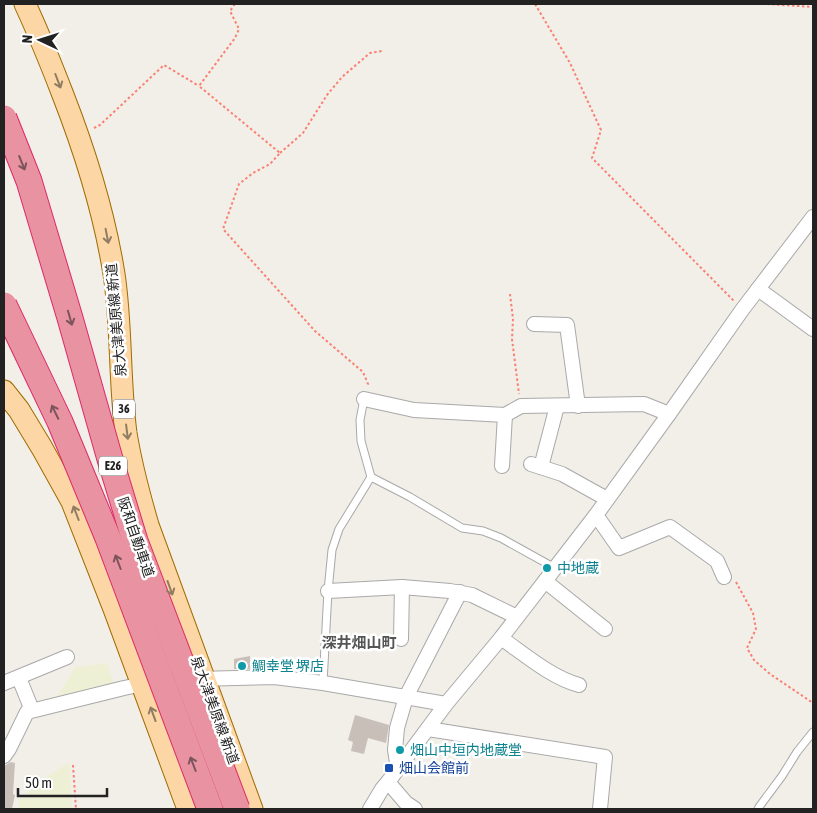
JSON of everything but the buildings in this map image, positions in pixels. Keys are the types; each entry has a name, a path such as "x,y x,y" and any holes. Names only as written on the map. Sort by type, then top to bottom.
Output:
{"highway":[{"name":"阪和自動車道","path":"4,118 29,181 110,459 136,541 237,809"},
{"name":"阪和自動車道","path":"4,305 60,422 108,538 210,809"}],"main road":[{"name":"泉大津美原線 新道","path":"25,4 42,40 78,135 104,219 114,274 119,318 125,424 135,480 148,525 252,809"},
{"path":"4,391 19,410 72,502 188,809"}],"street":[{"path":"370,809 382,789 446,704 501,638 596,515 742,310 813,217"},
{"path":"758,290 813,329"},
{"path":"534,324 567,325 578,406"},
{"path":"364,399 414,410 505,415 521,406 644,404 669,414"},
{"path":"557,406 536,465 562,474 607,499"},
{"path":"502,466 505,415"},
{"path":"596,515 619,548 670,527 716,561 724,577"},
{"path":"545,581 606,629"},
{"path":"401,639 402,587"},
{"path":"328,591 402,587 460,592 472,595 517,617"},
{"path":"398,770 395,750 396,735 406,697 460,592"},
{"path":"501,638 557,677 579,685"},
{"path":"4,683 67,657"},
{"path":"4,756 27,712 141,684 203,678 274,677 323,683 446,704"},
{"path":"19,678 32,710"},
{"path":"428,729 605,757 600,809"},
{"path":"388,782 406,803 415,809"}],"lane":[{"path":"323,683 332,550 339,529 371,477 361,441 360,420 364,399"},
{"path":"371,477 410,497 462,528 483,531 501,538 555,568"},
{"path":"758,809 813,732"}],"path":[{"path":"199,86 235,38 239,29 230,11 235,4"},
{"path":"535,4 570,62 601,130 592,158 742,310"},
{"path":"767,4 813,7"},
{"path":"364,399 368,384 363,372 315,331 223,229 240,184 253,173 270,164 280,152 304,133 327,95 342,77 370,54 382,51"},
{"path":"78,135 100,125 164,65 199,86 280,152"},
{"path":"510,294 513,320 512,339 521,406"},
{"path":"716,561 738,584 753,613 756,629 747,648 754,660 770,674 813,703"},
{"path":"73,765 76,809"}],"green space":[{"path":"107,663 114,684 56,698 75,667"},
{"path":"69,763 72,809 19,809 20,798 53,772"}],"place":[{"name":"中地蔵","path":"547,568"},
{"name":"鯛幸堂 堺店","path":"242,666"},
{"name":"畑山中垣内地蔵堂","path":"400,750"},
{"name":"畑山会館前","path":"389,768"}],"district":[{"name":"深井畑山町","path":"359,642"}]}
